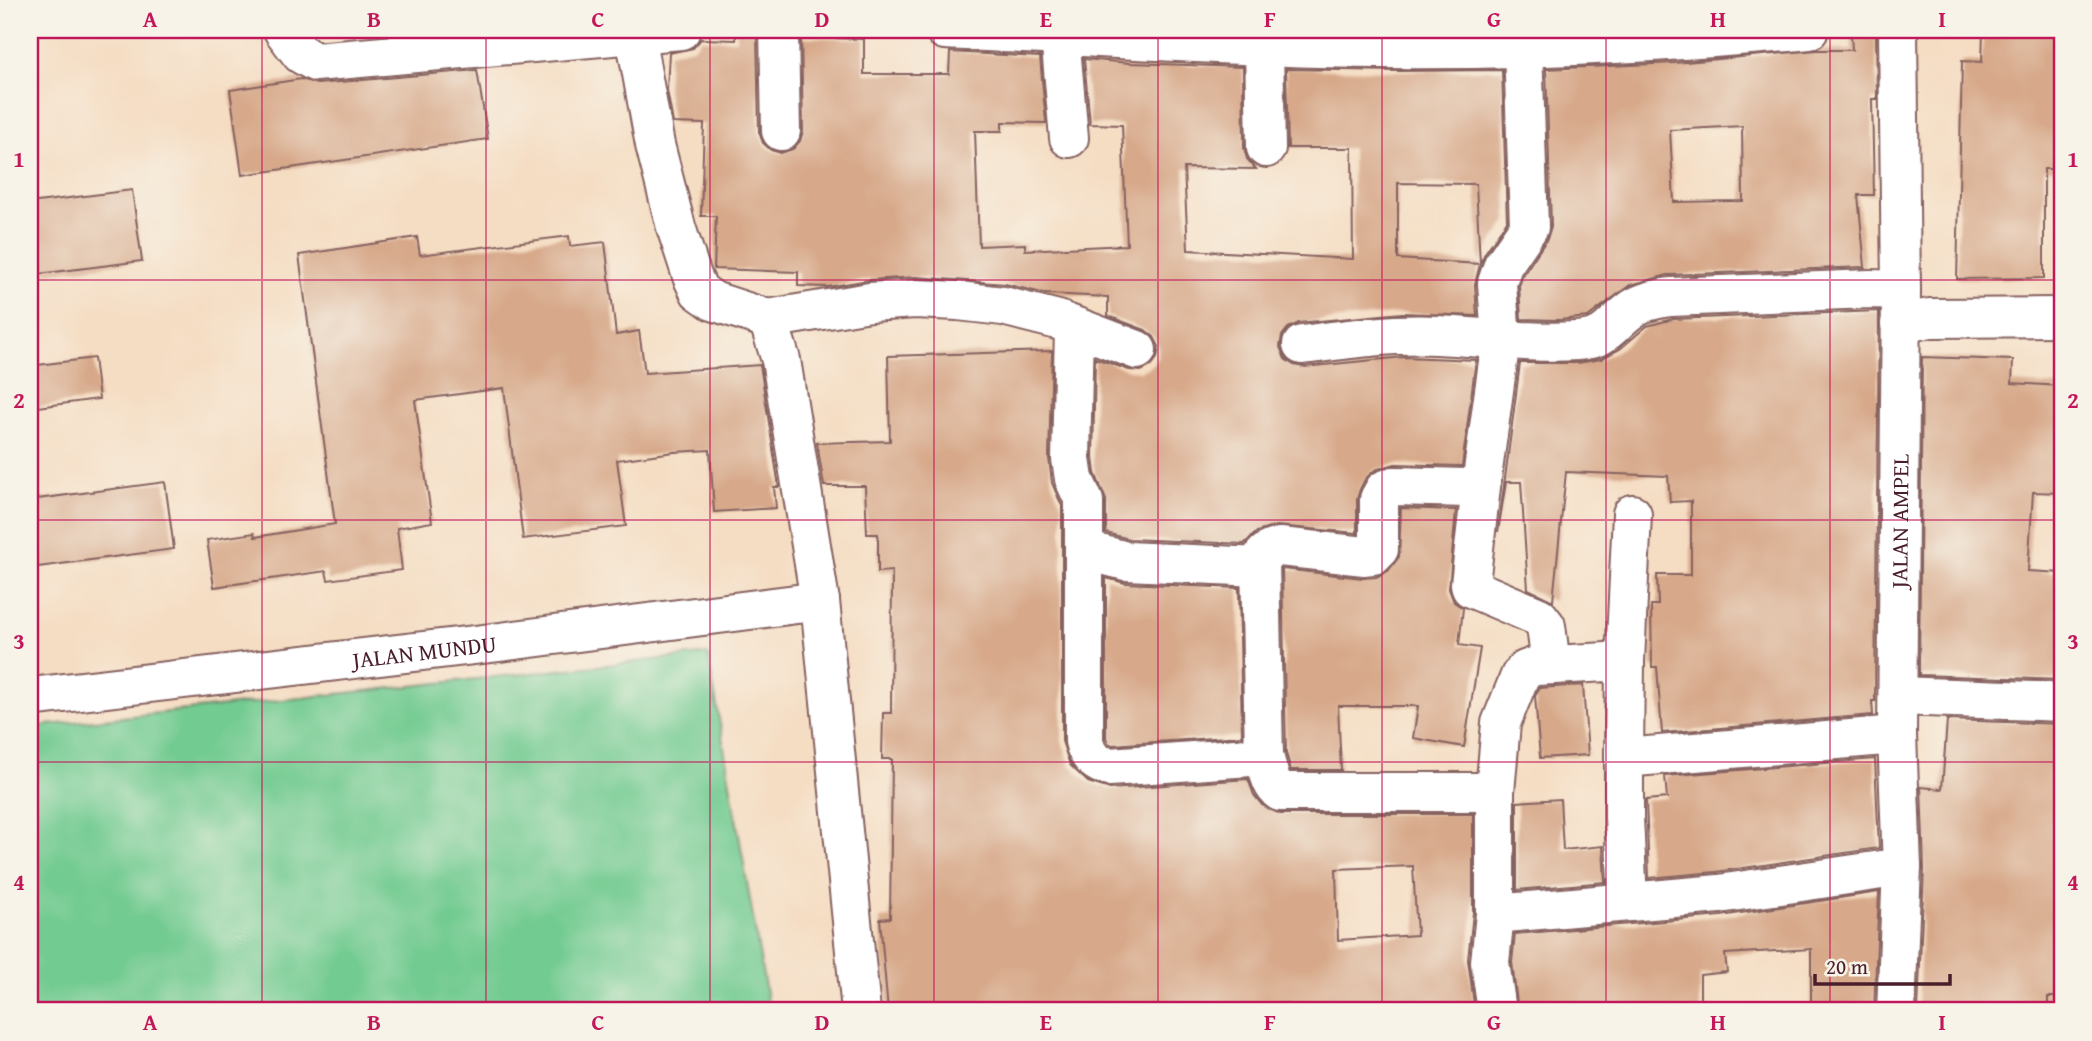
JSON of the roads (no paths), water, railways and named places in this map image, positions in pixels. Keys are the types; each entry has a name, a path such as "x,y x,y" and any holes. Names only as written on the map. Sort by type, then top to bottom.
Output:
{"street":[{"path":"283,30 301,54 315,62 681,30"},
{"path":"779,30 781,131"},
{"path":"945,30 1264,47 1523,47 1612,37 1809,30"},
{"name":"JALAN AMPEL","path":"1896,1011 1902,867 1897,735 1901,307 1898,30"},
{"path":"635,35 655,145 676,227 699,291 713,301 768,319 870,302 915,299 1003,306 1058,320 1137,350"},
{"path":"1060,35 1069,138"},
{"path":"1264,47 1266,148"},
{"path":"1523,47 1529,227 1503,265 1497,283 1501,340 1470,584 1471,588 1539,617 1546,626 1551,666"},
{"path":"1302,345 1404,335 1578,341 1602,336 1632,308 1671,296 1870,289 1901,307 1930,318 2062,317"},
{"path":"768,319 782,360 820,601 860,1011"},
{"path":"1074,328 1071,459 1074,479 1084,502 1086,752 1099,764 1109,767 1264,756"},
{"path":"1482,478 1477,485 1467,488 1394,486 1384,490 1379,499 1379,549 1373,555 1280,547 1266,552 1259,561 1264,756 1275,789 1280,792 1495,792"},
{"path":"1628,902 1624,758 1625,662 1632,514"},
{"path":"1084,550 1126,561 1260,567"},
{"name":"JALAN MUNDU","path":"30,697 820,601"},
{"path":"1497,1011 1490,962 1495,914 1495,792 1502,723 1520,676 1525,670 1625,662"},
{"path":"1898,696 2062,702"},
{"path":"1624,758 1897,735"},
{"path":"1495,914 1719,894 1902,867"}]}
